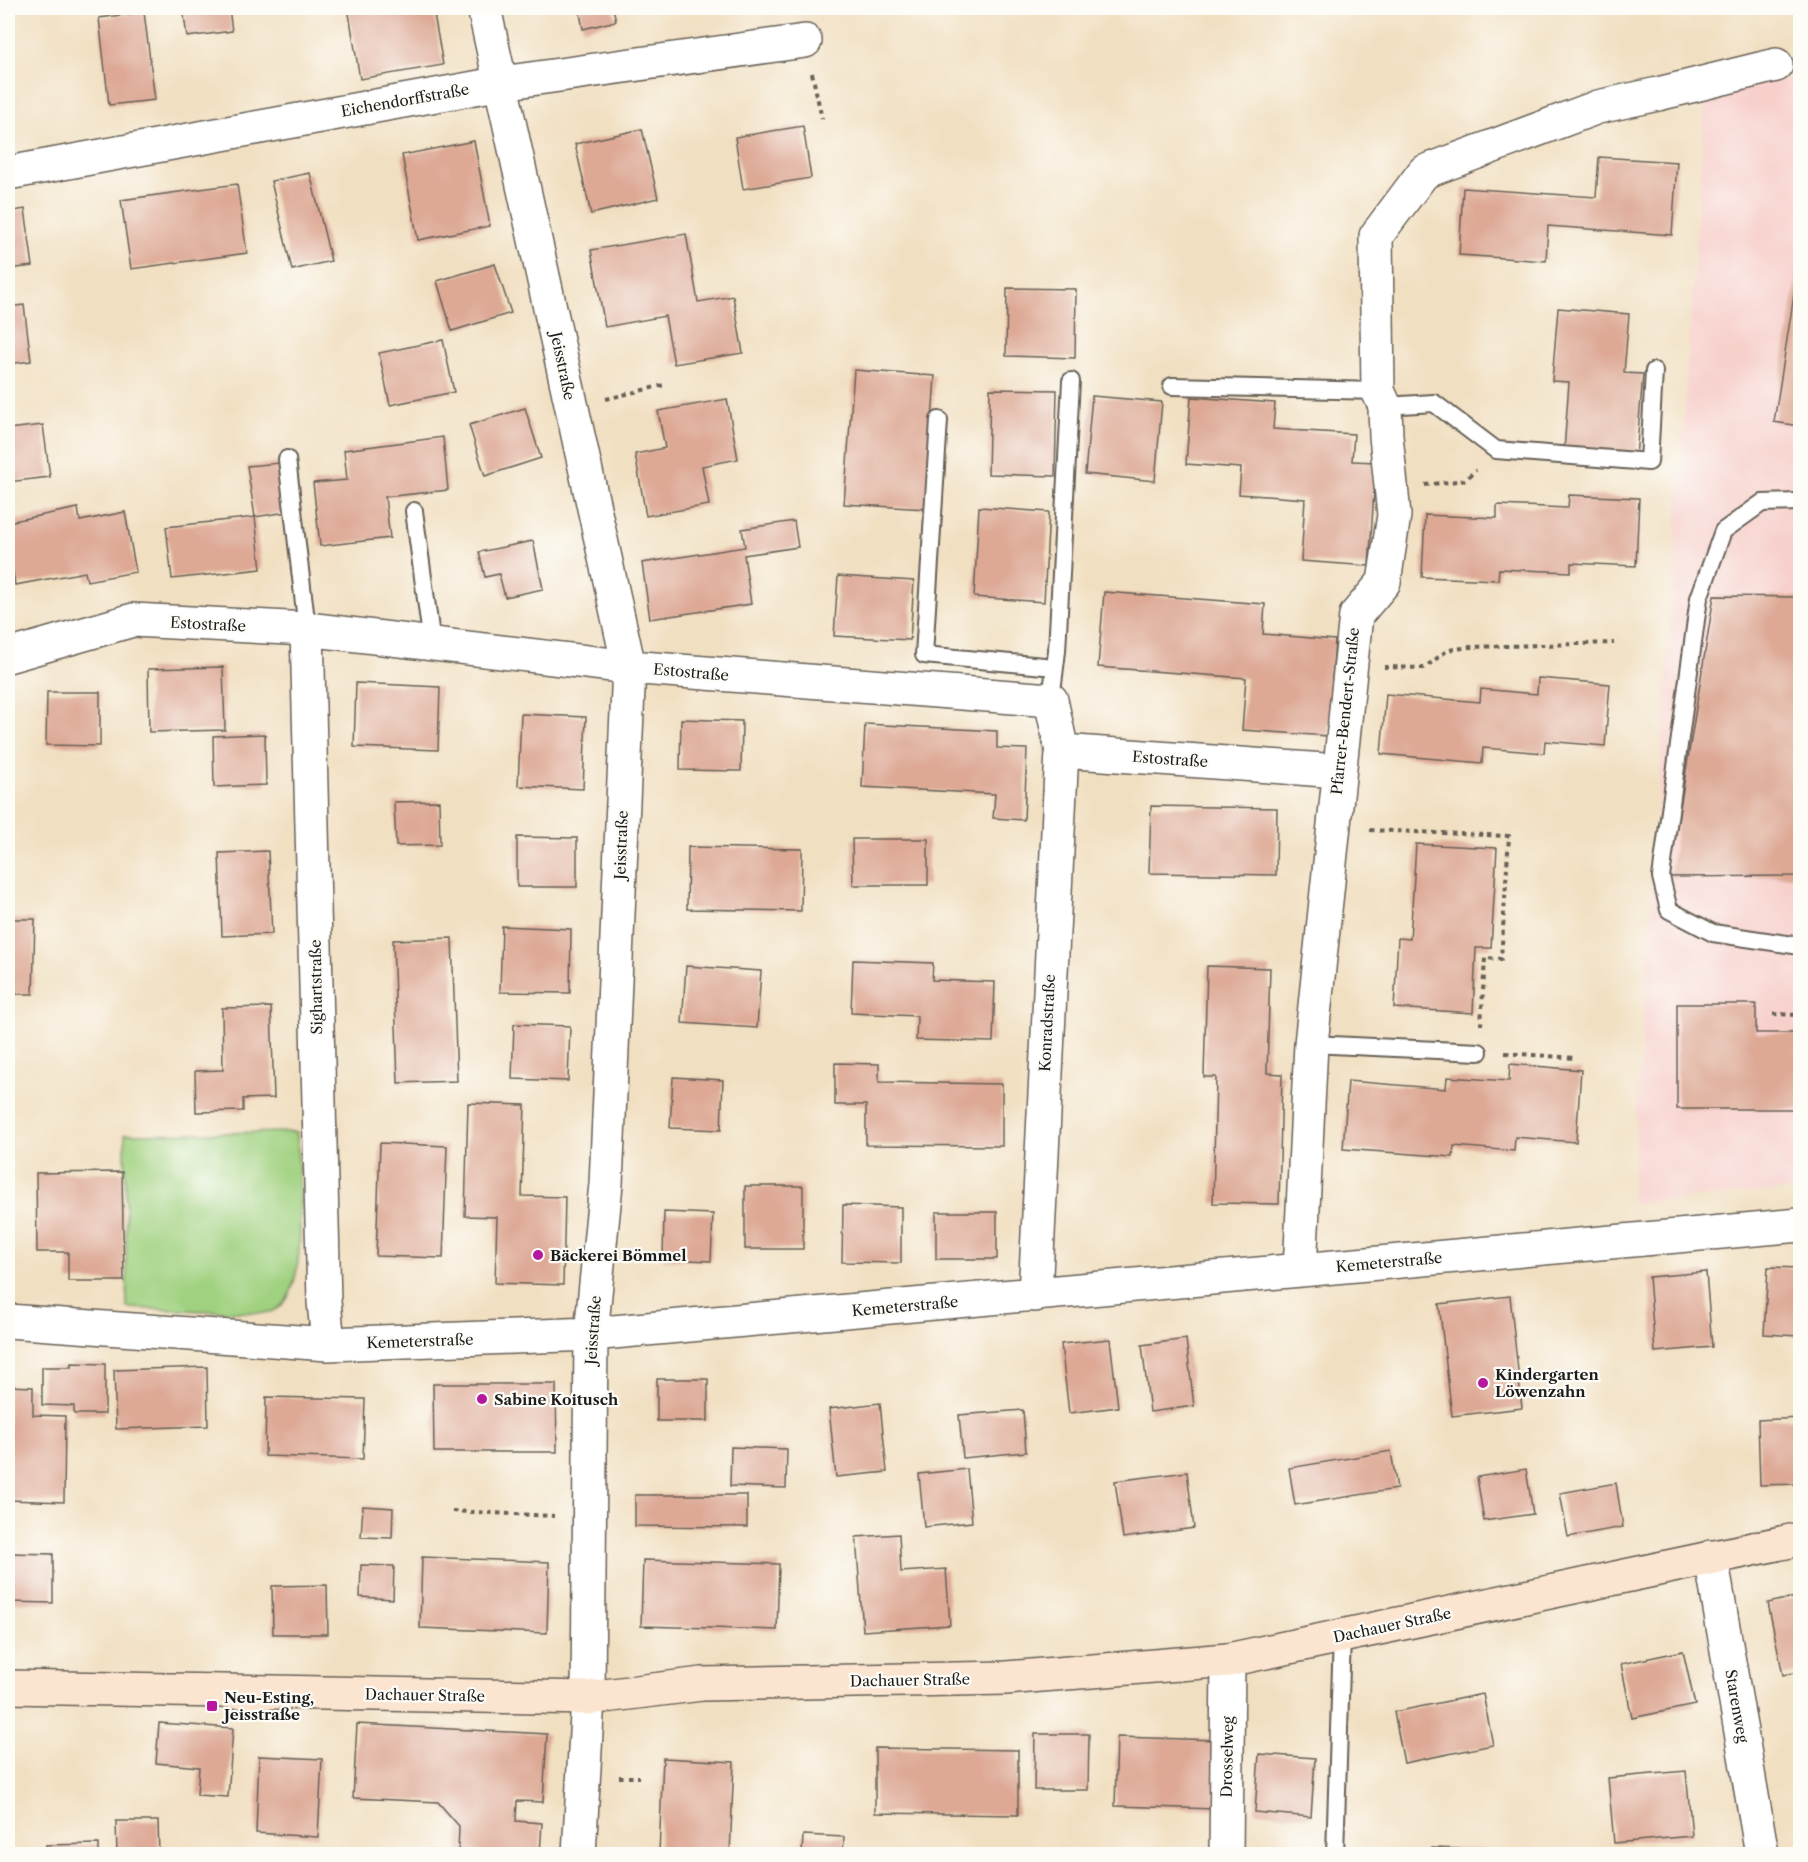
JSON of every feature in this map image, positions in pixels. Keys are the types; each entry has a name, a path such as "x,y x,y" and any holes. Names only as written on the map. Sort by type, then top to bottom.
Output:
{"street":[{"name":"Jeisstraße","path":"484,8 628,667 606,1185 591,1334 588,1698 579,1854"},
{"name":"Eichendorffstraße","path":"8,172 502,82 805,40"},
{"name":"Pfarrer-Bendert-Straße","path":"1300,1270 1311,1044 1356,615 1384,582 1394,515 1381,398 1376,236 1424,172 1598,107 1776,65"},
{"name":"Estostraße","path":"8,656 133,620 307,629 628,667 1051,700"},
{"name":"Sighartstraße","path":"307,629 324,1301 328,1344"},
{"path":"1051,700 1062,752"},
{"name":"Estostraße","path":"1062,752 1338,771"},
{"name":"Konradstraße","path":"1035,1295 1062,752"},
{"name":"Kemeterstraße","path":"8,1321 328,1344 591,1334 1800,1226"},
{"name":"Dachauer Straße","path":"8,1688 588,1698 702,1684 1006,1678 1228,1660 1800,1539"},
{"name":"Starenweg","path":"1711,1557 1762,1854"},
{"name":"Drosselweg","path":"1226,1854 1228,1660"}],"lane":[{"path":"1172,386 1434,403 1497,450 1649,462 1654,371"},
{"path":"1051,700 1055,667 1071,381"},
{"path":"939,420 924,655 1055,667"},
{"path":"287,459 307,629"},
{"path":"1800,502 1762,503 1723,531 1699,598 1661,877 1669,910 1713,933 1800,946"},
{"path":"414,511 432,644"},
{"path":"1311,1044 1479,1052"},
{"path":"1335,1854 1342,1635"}],"path":[{"path":"805,40 822,119"},
{"path":"572,406 664,385"},
{"path":"1392,489 1465,480 1497,450"},
{"path":"1350,665 1424,668 1448,650 1470,647 1614,643"},
{"path":"1332,828 1509,836 1501,959 1485,958 1479,1052 1576,1058"},
{"path":"1773,1014 1800,1015"},
{"path":"453,1511 588,1518"}],"shaded area":[{"path":"1800,77 1800,1189 1631,1203 1706,90"}],"green space":[{"path":"297,1132 300,1197 299,1248 291,1291 283,1304 274,1311 263,1313 127,1308 125,1134"}],"building":[{"path":"183,8 229,8 232,31 187,37"},
{"path":"348,8 433,8 443,65 360,79"},
{"path":"579,8 613,8 616,21 583,29"},
{"path":"144,12 155,100 109,105 99,18"},
{"path":"8,85 14,127 8,127"},
{"path":"803,126 811,178 743,189 735,137"},
{"path":"642,129 658,198 591,214 575,144"},
{"path":"474,141 490,226 418,240 402,155"},
{"path":"1599,157 1677,162 1672,235 1548,226 1546,261 1459,255 1463,188 1596,197"},
{"path":"310,173 331,261 292,270 271,181"},
{"path":"237,184 247,253 131,269 121,200"},
{"path":"25,209 33,266 8,269 8,212"},
{"path":"686,234 698,302 733,296 743,353 674,364 665,316 605,327 591,250"},
{"path":"1800,263 1800,426 1774,422"},
{"path":"495,264 511,313 452,331 437,281"},
{"path":"1007,288 1076,289 1075,358 1006,356"},
{"path":"24,305 31,361 8,364 8,307"},
{"path":"1558,308 1629,314 1624,373 1643,374 1636,457 1564,451 1569,382 1552,381"},
{"path":"443,340 454,392 390,405 379,353"},
{"path":"854,370 935,376 926,509 844,504"},
{"path":"990,389 1057,390 1055,476 988,474"},
{"path":"1092,396 1162,402 1155,481 1085,474"},
{"path":"1191,397 1275,403 1273,429 1354,434 1352,461 1376,462 1369,566 1301,561 1305,499 1239,494 1241,468 1186,464"},
{"path":"727,399 738,459 702,466 709,505 646,516 635,454 665,448 658,411"},
{"path":"525,408 541,458 485,476 469,425"},
{"path":"43,425 50,477 8,482 8,429"},
{"path":"443,437 448,490 385,497 390,538 320,546 313,483 347,480 344,450"},
{"path":"280,463 287,512 255,517 247,466"},
{"path":"1569,495 1639,498 1636,566 1571,563 1571,572 1499,569 1498,580 1422,577 1425,515 1497,518 1497,505 1568,508"},
{"path":"979,507 1049,512 1044,602 974,597"},
{"path":"78,508 80,521 125,512 136,572 87,581 85,572 15,585 8,544 8,522"},
{"path":"255,517 261,569 172,579 166,527"},
{"path":"794,521 798,547 744,555 751,604 650,619 642,563 745,547 742,529"},
{"path":"533,541 543,589 505,597 499,574 485,577 479,552"},
{"path":"838,576 914,581 910,640 834,636"},
{"path":"1104,592 1265,604 1263,634 1335,640 1328,736 1242,730 1246,678 1098,667"},
{"path":"1714,596 1800,597 1800,876 1669,877"},
{"path":"223,667 225,730 149,732 148,669"},
{"path":"1538,678 1610,684 1605,746 1545,741 1544,753 1483,748 1482,763 1381,754 1386,694 1480,702 1481,689 1537,694"},
{"path":"356,683 440,687 438,750 354,747"},
{"path":"47,692 100,692 100,746 46,745"},
{"path":"521,714 586,717 583,789 518,786"},
{"path":"681,719 742,721 741,771 680,770"},
{"path":"865,724 997,731 997,748 1027,749 1024,820 993,818 995,794 862,787"},
{"path":"265,734 266,785 214,787 213,736"},
{"path":"439,801 440,845 396,846 394,802"},
{"path":"1151,806 1277,808 1276,875 1149,873"},
{"path":"517,837 577,838 577,887 517,887"},
{"path":"852,839 928,839 928,885 853,885"},
{"path":"1416,844 1497,848 1491,948 1476,948 1473,1013 1394,1008 1398,938 1410,939"},
{"path":"688,847 802,849 801,911 687,909"},
{"path":"268,851 272,934 222,936 219,853"},
{"path":"8,919 35,919 33,994 8,994"},
{"path":"502,926 571,929 570,993 500,992"},
{"path":"452,938 457,1081 398,1083 393,940"},
{"path":"853,960 933,963 932,980 995,982 993,1042 916,1040 917,1016 851,1013"},
{"path":"686,966 761,971 757,1028 682,1023"},
{"path":"1207,966 1270,968 1267,1073 1282,1074 1279,1204 1213,1203 1216,1077 1204,1077"},
{"path":"1677,1004 1756,1004 1756,1033 1800,1033 1800,1109 1677,1109"},
{"path":"271,1007 274,1098 243,1099 243,1111 196,1112 195,1071 223,1070 222,1008"},
{"path":"514,1024 570,1026 568,1081 512,1079"},
{"path":"835,1063 879,1064 879,1082 1002,1084 1002,1146 866,1145 866,1105 835,1105"},
{"path":"1510,1064 1581,1070 1576,1142 1515,1137 1514,1151 1454,1146 1453,1157 1343,1149 1348,1081 1446,1089 1447,1077 1509,1081"},
{"path":"673,1077 723,1080 721,1130 670,1128"},
{"path":"468,1103 525,1105 522,1196 565,1197 563,1285 495,1283 497,1217 465,1216"},
{"path":"380,1143 447,1146 443,1258 376,1256"},
{"path":"122,1172 124,1281 68,1281 68,1252 37,1252 36,1173"},
{"path":"745,1186 803,1186 803,1249 745,1249"},
{"path":"843,1205 901,1207 901,1263 842,1262"},
{"path":"664,1212 713,1214 711,1261 663,1259"},
{"path":"936,1212 997,1212 997,1259 936,1259"},
{"path":"1768,1267 1800,1268 1800,1336 1764,1334"},
{"path":"1706,1272 1712,1347 1655,1352 1649,1277"},
{"path":"1510,1296 1522,1408 1452,1416 1439,1304"},
{"path":"1110,1339 1118,1407 1069,1413 1061,1344"},
{"path":"1186,1339 1194,1406 1150,1412 1142,1345"},
{"path":"71,1363 105,1364 105,1414 74,1414 74,1406 42,1405 42,1367 71,1367"},
{"path":"207,1367 208,1426 116,1429 114,1370"},
{"path":"657,1379 708,1379 708,1421 657,1421"},
{"path":"433,1384 556,1384 557,1452 434,1452"},
{"path":"8,1386 33,1387 33,1415 65,1416 64,1502 8,1500"},
{"path":"266,1397 365,1399 363,1459 265,1456"},
{"path":"880,1403 887,1472 836,1477 829,1409"},
{"path":"1023,1410 1026,1452 963,1458 959,1415"},
{"path":"1800,1418 1800,1484 1760,1485 1758,1420"},
{"path":"731,1447 787,1449 786,1488 730,1486"},
{"path":"1391,1451 1397,1489 1295,1505 1289,1468"},
{"path":"967,1469 972,1522 924,1527 919,1474"},
{"path":"1526,1469 1533,1514 1484,1521 1477,1477"},
{"path":"1187,1472 1194,1528 1123,1538 1115,1481"},
{"path":"1616,1483 1623,1527 1568,1537 1560,1493"},
{"path":"635,1495 747,1495 747,1527 635,1526"},
{"path":"363,1506 393,1508 392,1538 361,1537"},
{"path":"899,1534 901,1572 946,1569 950,1625 863,1631 856,1537"},
{"path":"8,1553 53,1554 53,1603 8,1602"},
{"path":"422,1557 549,1562 547,1633 420,1628"},
{"path":"643,1560 779,1564 777,1630 641,1626"},
{"path":"361,1565 394,1566 393,1599 360,1597"},
{"path":"327,1585 328,1634 273,1634 272,1586"},
{"path":"1800,1596 1800,1672 1783,1675 1768,1603"},
{"path":"1683,1651 1695,1705 1632,1718 1621,1664"},
{"path":"1483,1694 1493,1745 1404,1763 1394,1712"},
{"path":"159,1723 233,1728 228,1797 197,1795 199,1767 156,1763"},
{"path":"357,1724 547,1734 543,1802 517,1801 516,1821 542,1823 540,1854 458,1854 459,1826 438,1802 353,1798"},
{"path":"1035,1734 1089,1734 1088,1790 1034,1790"},
{"path":"1117,1737 1217,1740 1216,1809 1115,1806"},
{"path":"875,1748 1018,1750 1018,1815 875,1813"},
{"path":"1259,1754 1315,1758 1311,1817 1255,1812"},
{"path":"259,1756 322,1759 318,1837 256,1833"},
{"path":"663,1758 734,1762 730,1854 659,1854"},
{"path":"1686,1771 1692,1836 1614,1843 1608,1778"},
{"path":"116,1821 158,1821 159,1854 117,1854"},
{"path":"803,1835 844,1837 843,1854 802,1854"},
{"path":"99,1844 99,1854 46,1854 46,1845"},
{"path":"1432,1848 1489,1850 1489,1854 1431,1854"}],"place":[{"name":"Bäckerei Bömmel","path":"538,1255"},
{"name":"Kindergarten Löwenzahn","path":"1483,1383"},
{"name":"Sabine Koitusch","path":"482,1399"},
{"name":"Neu-Esting, Jeisstraße","path":"212,1706"}]}
